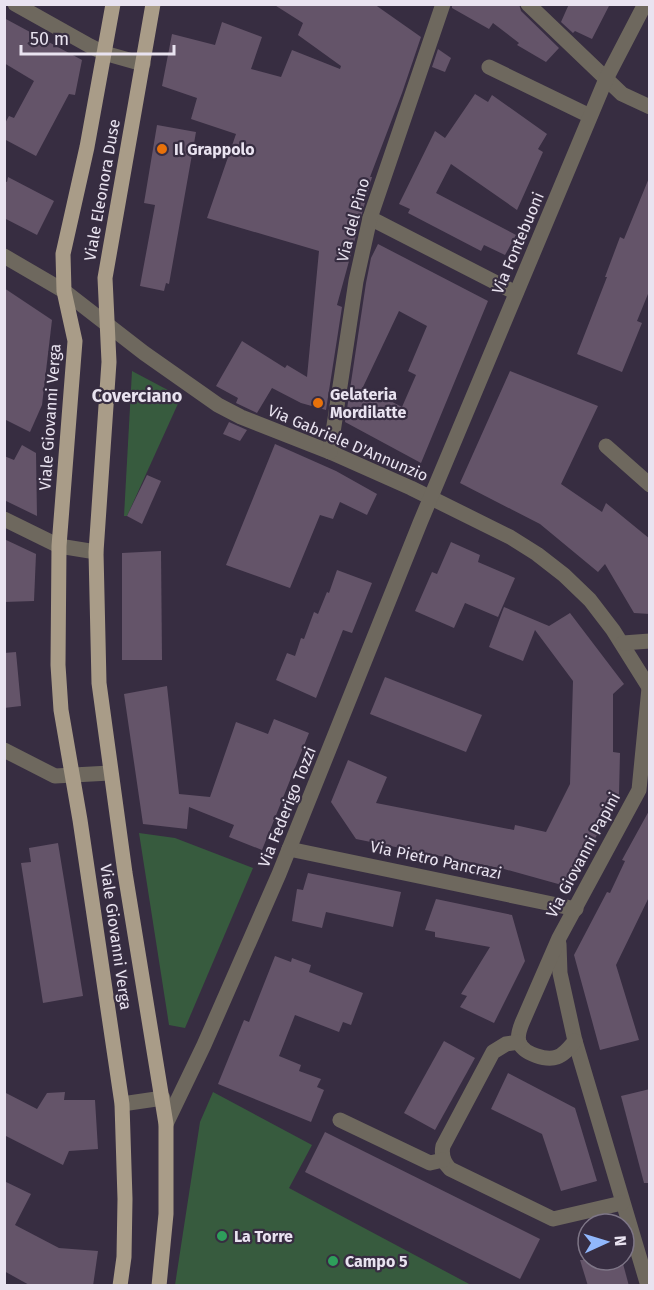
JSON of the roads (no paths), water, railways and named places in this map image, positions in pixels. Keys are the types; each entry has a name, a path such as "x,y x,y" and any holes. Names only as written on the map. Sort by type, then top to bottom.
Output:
{"main road":[{"name":"Viale Eleonora Duse","path":"64,291 63,255 87,147 113,4"},
{"name":"Viale Eleonora Duse","path":"107,323 105,278 153,4"},
{"name":"Viale Giovanni Verga","path":"64,291 75,341 59,546 58,665 61,710 73,775 122,1104 125,1209 124,1257 120,1286"},
{"name":"Viale Giovanni Verga","path":"107,323 109,362 96,552 99,683 110,773 163,1098 166,1214 159,1286"}],"street":[{"path":"15,4 105,53 143,63"},
{"name":"Via del Pino","path":"330,452 356,281 370,219 443,4"},
{"path":"528,4 622,94 650,107"},
{"name":"Via Fontebuoni","path":"431,498 606,79 645,4"},
{"path":"489,67 590,116"},
{"path":"370,219 516,293"},
{"name":"Via Gabriele D'Annunzio","path":"4,256 64,291 144,353 218,405 431,498 510,537 554,566 590,600 623,643 649,688"},
{"path":"606,446 650,485"},
{"name":"Via Federigo Tozzi","path":"165,1124 204,1045 289,849 431,498"},
{"path":"4,519 59,546 96,552"},
{"path":"623,643 650,641"},
{"name":"Via Giovanni Papini","path":"519,1042 522,1023 559,938 644,788 649,688"},
{"path":"4,750 55,776 110,773"},
{"name":"Via Pietro Pancrazi","path":"289,849 576,909"},
{"name":"Via Giovanni Papini","path":"559,938 560,973 575,1041 648,1286"},
{"path":"575,1041 561,1055 550,1059 533,1054 519,1042 506,1044 493,1052 443,1146 441,1152 443,1160 450,1169 547,1218 558,1220 622,1203"},
{"path":"122,1104 163,1098"},
{"path":"340,1120 430,1163 443,1160"}],"place":[{"name":"Il Grappolo","path":"162,149"},
{"name":"Gelateria Mordilatte","path":"318,403"},
{"name":"La Torre","path":"222,1236"},
{"name":"Campo 5","path":"333,1261"}],"district":[{"name":"Coverciano","path":"137,396"}]}
